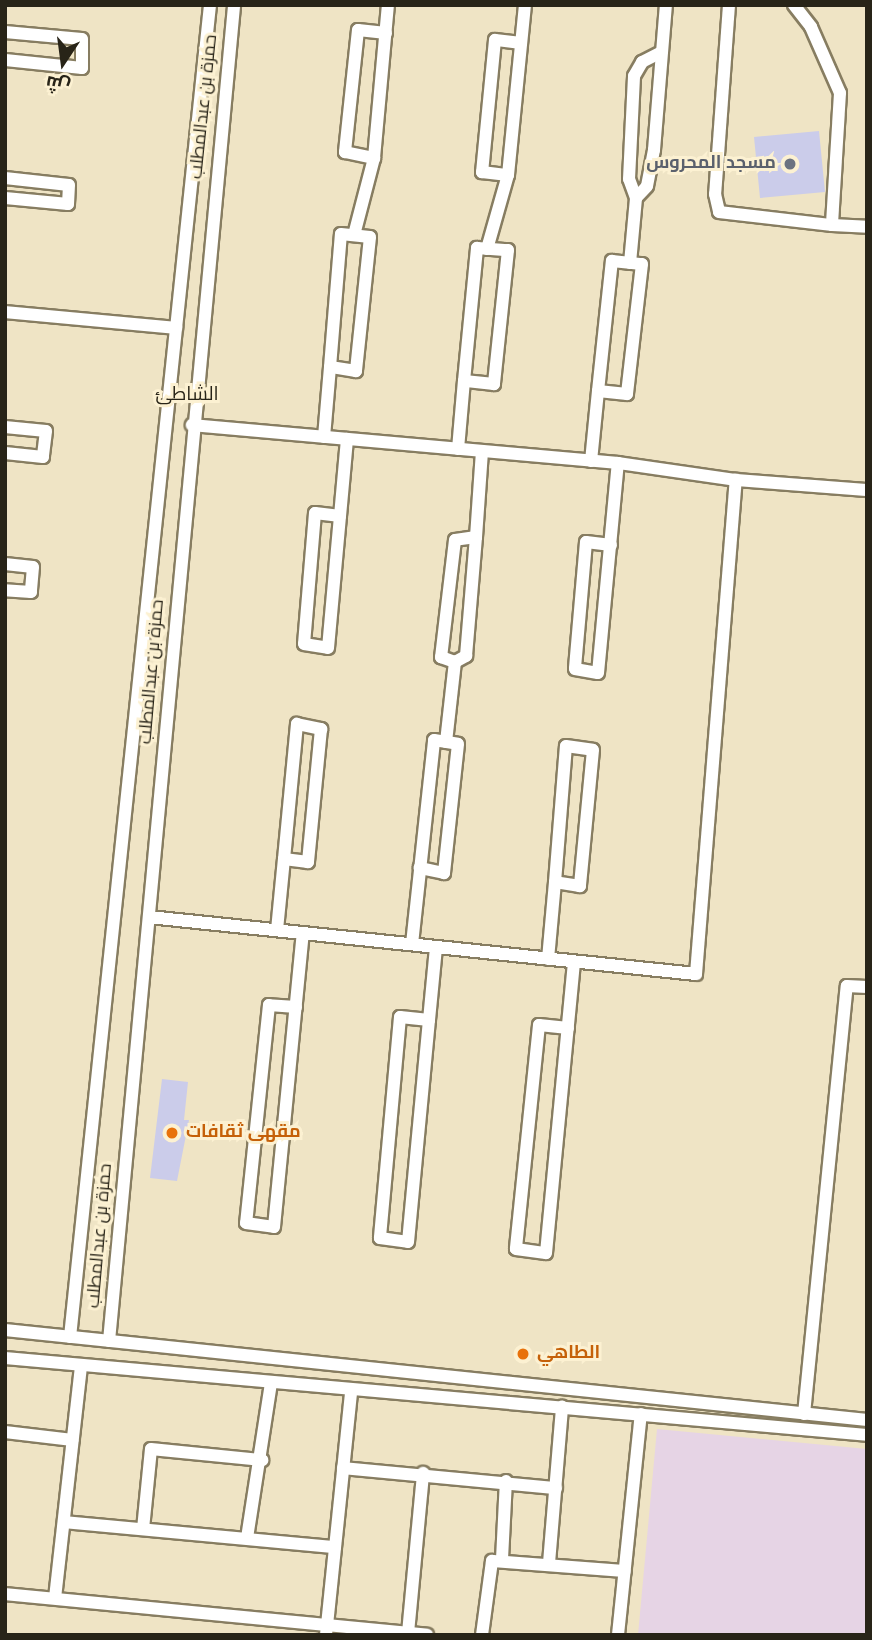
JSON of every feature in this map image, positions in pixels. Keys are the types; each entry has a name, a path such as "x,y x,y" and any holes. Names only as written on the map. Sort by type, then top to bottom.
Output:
{"street":[{"name":"حمزة بن عبدالمطلب","path":"70,1337 202,104 210,5"},
{"name":"حمزة بن عبدالمطلب","path":"109,1341 191,425 234,5"},
{"path":"354,235 374,158 388,5"},
{"path":"487,249 508,175 525,5"},
{"path":"636,198 647,186 654,150 666,5"},
{"path":"729,5 715,194 719,212 867,227"},
{"path":"794,5 811,27 840,93 832,225"},
{"path":"374,158 345,152 358,30 386,33"},
{"path":"5,32 82,39 82,68 5,60"},
{"path":"508,175 482,172 495,40 521,43"},
{"path":"630,263 636,198 629,179 634,76 642,62 662,52"},
{"path":"202,104 222,114"},
{"path":"196,158 216,167"},
{"path":"5,178 69,186 68,204 5,198"},
{"path":"324,437 341,234 370,237 356,371 330,367"},
{"path":"458,449 464,381 477,248 508,250 494,384 464,381"},
{"path":"591,461 598,391 612,261 642,264 626,394 598,391"},
{"path":"5,312 176,328"},
{"path":"191,425 618,463 736,480 867,490"},
{"path":"5,427 46,431 43,457 5,453"},
{"path":"340,516 315,513 304,644 328,648 340,516 347,439"},
{"path":"476,537 456,540 441,657 455,662 466,656 476,537 482,451"},
{"path":"611,545 586,542 575,669 598,673 611,545 618,463"},
{"path":"149,917 696,974 736,480"},
{"path":"5,564 33,567 31,592 5,590"},
{"path":"446,742 455,662"},
{"path":"277,930 297,724 321,729 308,862 284,859"},
{"path":"412,944 420,868 434,740 458,744 444,873 420,868"},
{"path":"548,958 566,746 593,750 580,886 555,882"},
{"path":"296,1007 269,1005 246,1223 274,1227 296,1007 303,933"},
{"path":"429,1020 400,1017 380,1238 408,1242 436,947"},
{"path":"568,1028 539,1025 516,1249 546,1253 568,1028 574,961"},
{"path":"804,1414 847,986 867,988"},
{"path":"5,1330 867,1420"},
{"path":"5,1358 351,1392 562,1407 867,1435"},
{"path":"55,1598 81,1366"},
{"path":"247,1538 262,1460 271,1383"},
{"path":"326,1631 351,1392"},
{"path":"549,1563 562,1407"},
{"path":"618,1635 641,1414"},
{"path":"5,1432 73,1440"},
{"path":"143,1529 151,1449 262,1460"},
{"path":"343,1468 423,1473 556,1488"},
{"path":"408,1633 423,1473"},
{"path":"502,1559 506,1481"},
{"path":"64,1522 335,1547"},
{"path":"482,1635 489,1565 502,1559 625,1571"},
{"path":"5,1594 326,1631 427,1635"}],"shaded area":[{"path":"657,1429 867,1449 867,1635 638,1635"}],"building":[{"name":"مسجد المحروس","path":"819,131 825,192 760,198 754,137"},
{"name":"مقهى ثقافات","path":"162,1079 188,1082 184,1120 189,1120 177,1181 150,1178"}],"place":[{"name":"مسجد المحروس","path":"790,164"},
{"name":"مقهى ثقافات","path":"172,1133"},
{"name":"الطاهي","path":"523,1354"}],"district":[{"name":"الشاطئ","path":"187,396"}]}
